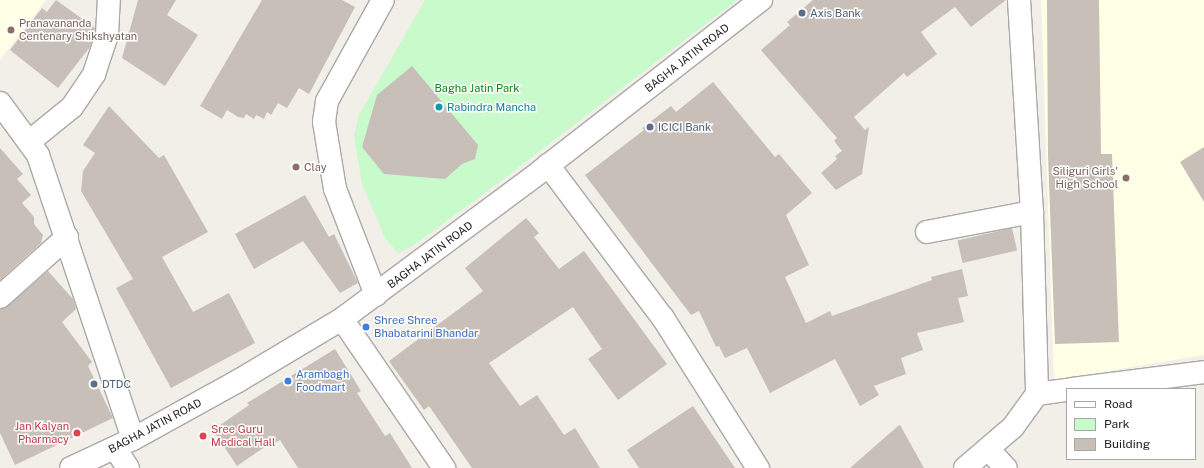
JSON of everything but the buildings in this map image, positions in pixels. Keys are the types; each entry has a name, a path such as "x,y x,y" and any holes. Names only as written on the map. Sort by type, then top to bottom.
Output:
{"street":[{"path":"30,141 72,107 94,74 107,35 108,0"},
{"path":"376,295 336,189 324,122 327,101 383,0"},
{"name":"BAGHA JATIN ROAD","path":"71,468 124,444 238,381 342,319 548,166 761,0"},
{"path":"965,468 1013,427 1037,394 1032,212 1019,0"},
{"path":"0,103 30,141 38,155 67,237 124,444 128,468"},
{"path":"548,166 663,318 758,468"},
{"path":"926,232 1032,212"},
{"path":"0,297 67,237"},
{"path":"342,319 444,468"},
{"path":"1080,388 1204,372"},
{"path":"1037,394 1066,390"},
{"path":"988,449 1006,468"}],"shaded area":[{"name":"Pranavananda Centenary Shikshyatan","path":"0,0 46,0 0,60"},
{"name":"Siliguri Girls' High School","path":"1041,0 1204,0 1204,355 1054,380"}],"green space":[{"name":"Bagha Jatin Park","path":"425,0 737,0 493,187 414,245 398,253 385,238 362,184 354,136 359,115"}],"place":[{"name":"Axis Bank","path":"802,13"},
{"name":"Pranavananda Centenary Shikshyatan","path":"11,30"},
{"name":"Rabindra Mancha","path":"439,107"},
{"name":"ICICI Bank","path":"650,127"},
{"name":"Clay","path":"296,167"},
{"name":"Siliguri Girls' High School","path":"1126,178"},
{"name":"Shree Shree Bhabatarini Bhandar","path":"366,327"},
{"name":"Arambagh Foodmart","path":"288,381"},
{"name":"DTDC","path":"94,384"},
{"name":"Jan Kalyan Pharmacy","path":"77,433"},
{"name":"Sree Guru Medical Hall","path":"203,436"}]}
